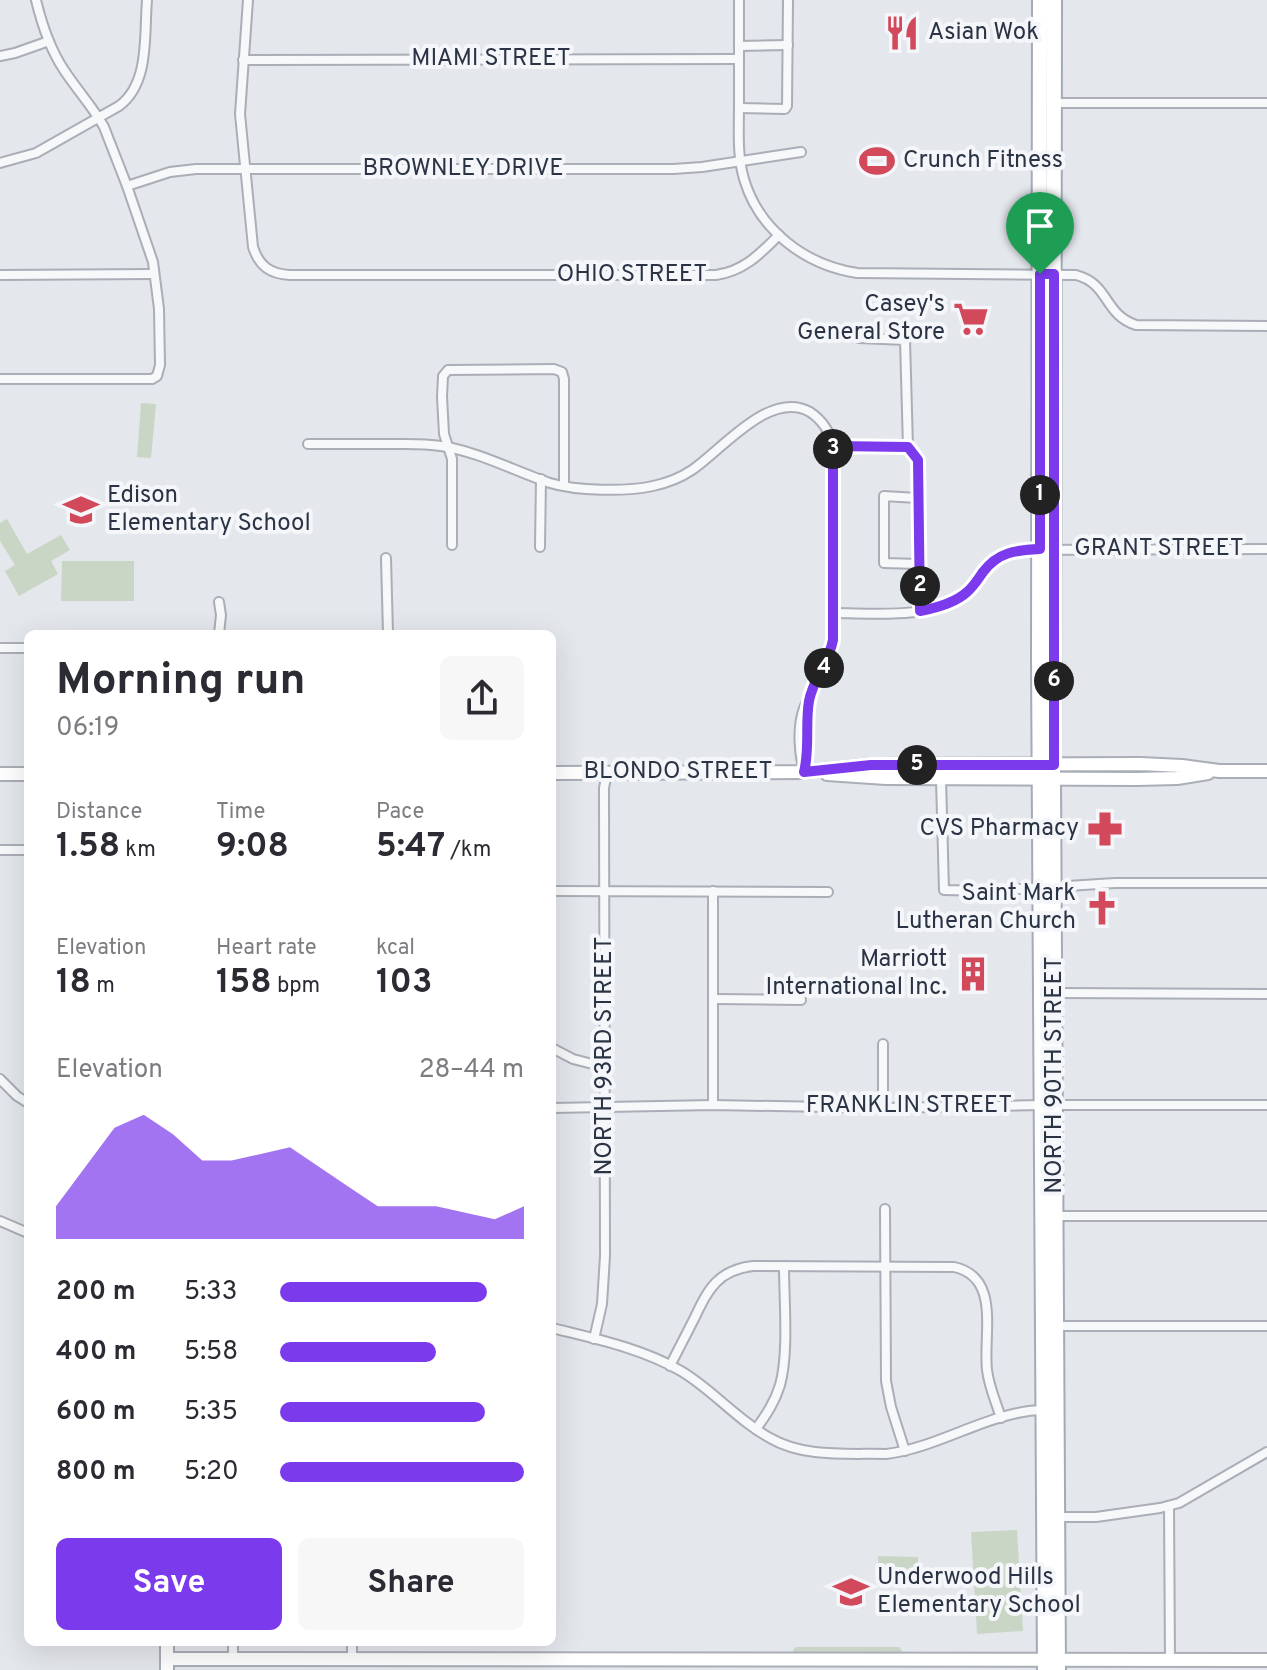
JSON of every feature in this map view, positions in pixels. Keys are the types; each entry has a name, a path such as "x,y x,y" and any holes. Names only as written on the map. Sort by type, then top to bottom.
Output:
{"main road":[{"name":"NORTH 90TH STREET","path":"1040,0 1047,103 1051,1665"},
{"name":"NORTH 90TH STREET","path":"1047,103 1054,0"},
{"name":"NORTH 90TH STREET","path":"1048,887 1055,993 1048,1105 1056,1216 1050,1326"},
{"name":"NORTH 90TH STREET","path":"1050,1410 1058,1517 1051,1665"}],"street":[{"path":"0,379 154,378 160,365 159,309 149,249 109,138 99,117 64,70 42,24 36,0"},
{"path":"0,163 36,153 123,103 133,92 142,66 147,0"},
{"path":"246,169 240,114 248,0"},
{"path":"739,0 740,161 756,208 779,235 800,253 819,263 857,273 1076,275 1100,288 1115,313 1136,325 1267,326"},
{"path":"739,108 785,109 787,106 788,0"},
{"path":"0,56 49,41"},
{"path":"739,46 788,45"},
{"name":"MIAMI STREET","path":"243,60 739,59"},
{"path":"1047,103 1267,103"},
{"name":"BROWNLEY DRIVE","path":"127,186 178,171 673,169 801,152"},
{"name":"OHIO STREET","path":"246,169 255,255 268,270 282,274 716,275 732,272 747,264 779,235"},
{"path":"0,275 154,274"},
{"path":"859,338 905,340 908,447 918,460 920,611"},
{"path":"452,545 452,459 444,434 442,397 443,376 448,370 554,369 562,372 564,486"},
{"path":"308,444 416,444 448,448 564,486 639,489 670,482 692,470 759,418 779,407 794,407 814,415 825,426 832,443 833,613 831,649 809,699 808,750 804,772"},
{"path":"832,443 908,447"},
{"path":"540,547 541,479"},
{"path":"917,498 884,496 884,563 919,564"},
{"name":"GRANT STREET","path":"833,613 902,613 942,605 962,596 992,562 1016,550 1267,549"},
{"path":"386,558 388,630"},
{"path":"219,602 219,630"},
{"path":"0,648 24,648"},
{"name":"BLONDO STREET","path":"804,772 871,765 1167,778 1219,771 1267,771"},
{"name":"BLONDO STREET","path":"556,773 804,772 872,778 941,779 1047,772"},
{"name":"NORTH 93RD STREET","path":"594,1339 604,1278 604,788 607,773"},
{"path":"0,774 24,774"},
{"path":"941,779 944,890 987,891 1115,883 1267,883"},
{"path":"0,850 24,850"},
{"path":"556,891 828,892"},
{"path":"713,891 713,1105"},
{"path":"1055,993 1267,994"},
{"path":"714,999 801,1000"},
{"path":"883,1044 883,1108"},
{"path":"556,1048 573,1059 604,1067"},
{"path":"0,1079 24,1100"},
{"name":"FRANKLIN STREET","path":"556,1108 1267,1105"},
{"path":"885,1209 886,1381 905,1451"},
{"path":"1056,1216 1267,1216"},
{"path":"0,1221 24,1231"},
{"path":"756,1429 774,1402 783,1375 784,1266"},
{"path":"670,1366 707,1293 715,1282 742,1267 952,1266 969,1271 984,1290 988,1374 1001,1418"},
{"path":"1050,1326 1267,1326"},
{"path":"556,1329 638,1351 670,1366 701,1385 756,1429 780,1443 812,1451 886,1454 905,1451 1025,1411 1050,1410"},
{"path":"1058,1517 1096,1517 1169,1506 1188,1499 1267,1452"},
{"path":"1169,1506 1170,1660"},
{"path":"233,1646 233,1659"},
{"path":"352,1646 352,1659"},
{"path":"167,1664 233,1659 610,1665 1051,1665 1267,1660"}],"green space":[{"path":"141,403 156,404 151,458 137,457"},
{"path":"7,519 27,554 61,535 70,550 51,561 58,574 19,596 5,571 15,565 0,541 0,523"},
{"path":"62,561 134,561 134,601 61,601"},
{"path":"1017,1530 1023,1631 977,1634 971,1532"},
{"path":"878,1556 918,1557 918,1570 905,1570 904,1576 894,1584 884,1583 879,1577"},
{"path":"796,1647 899,1647 902,1651 898,1655 799,1655 794,1653"}],"place":[{"name":"Asian Wok","path":"902,33"},
{"name":"Crunch Fitness","path":"877,161"},
{"name":"Casey's General Store","path":"971,319"},
{"name":"Edison Elementary School","path":"81,510"},
{"name":"CVS Pharmacy","path":"1105,829"},
{"name":"Saint Mark Lutheran Church","path":"1102,908"},
{"name":"Marriott International Inc.","path":"973,974"},
{"name":"Underwood Hills Elementary School","path":"851,1592"}],"route":[{"path":"1040,274 1054,274 1054,765 871,765 804,772 808,750 809,699 833,640 833,446 908,447 918,460 920,611 962,596 992,562 1003,555 1016,550 1040,549 1040,274"}]}
